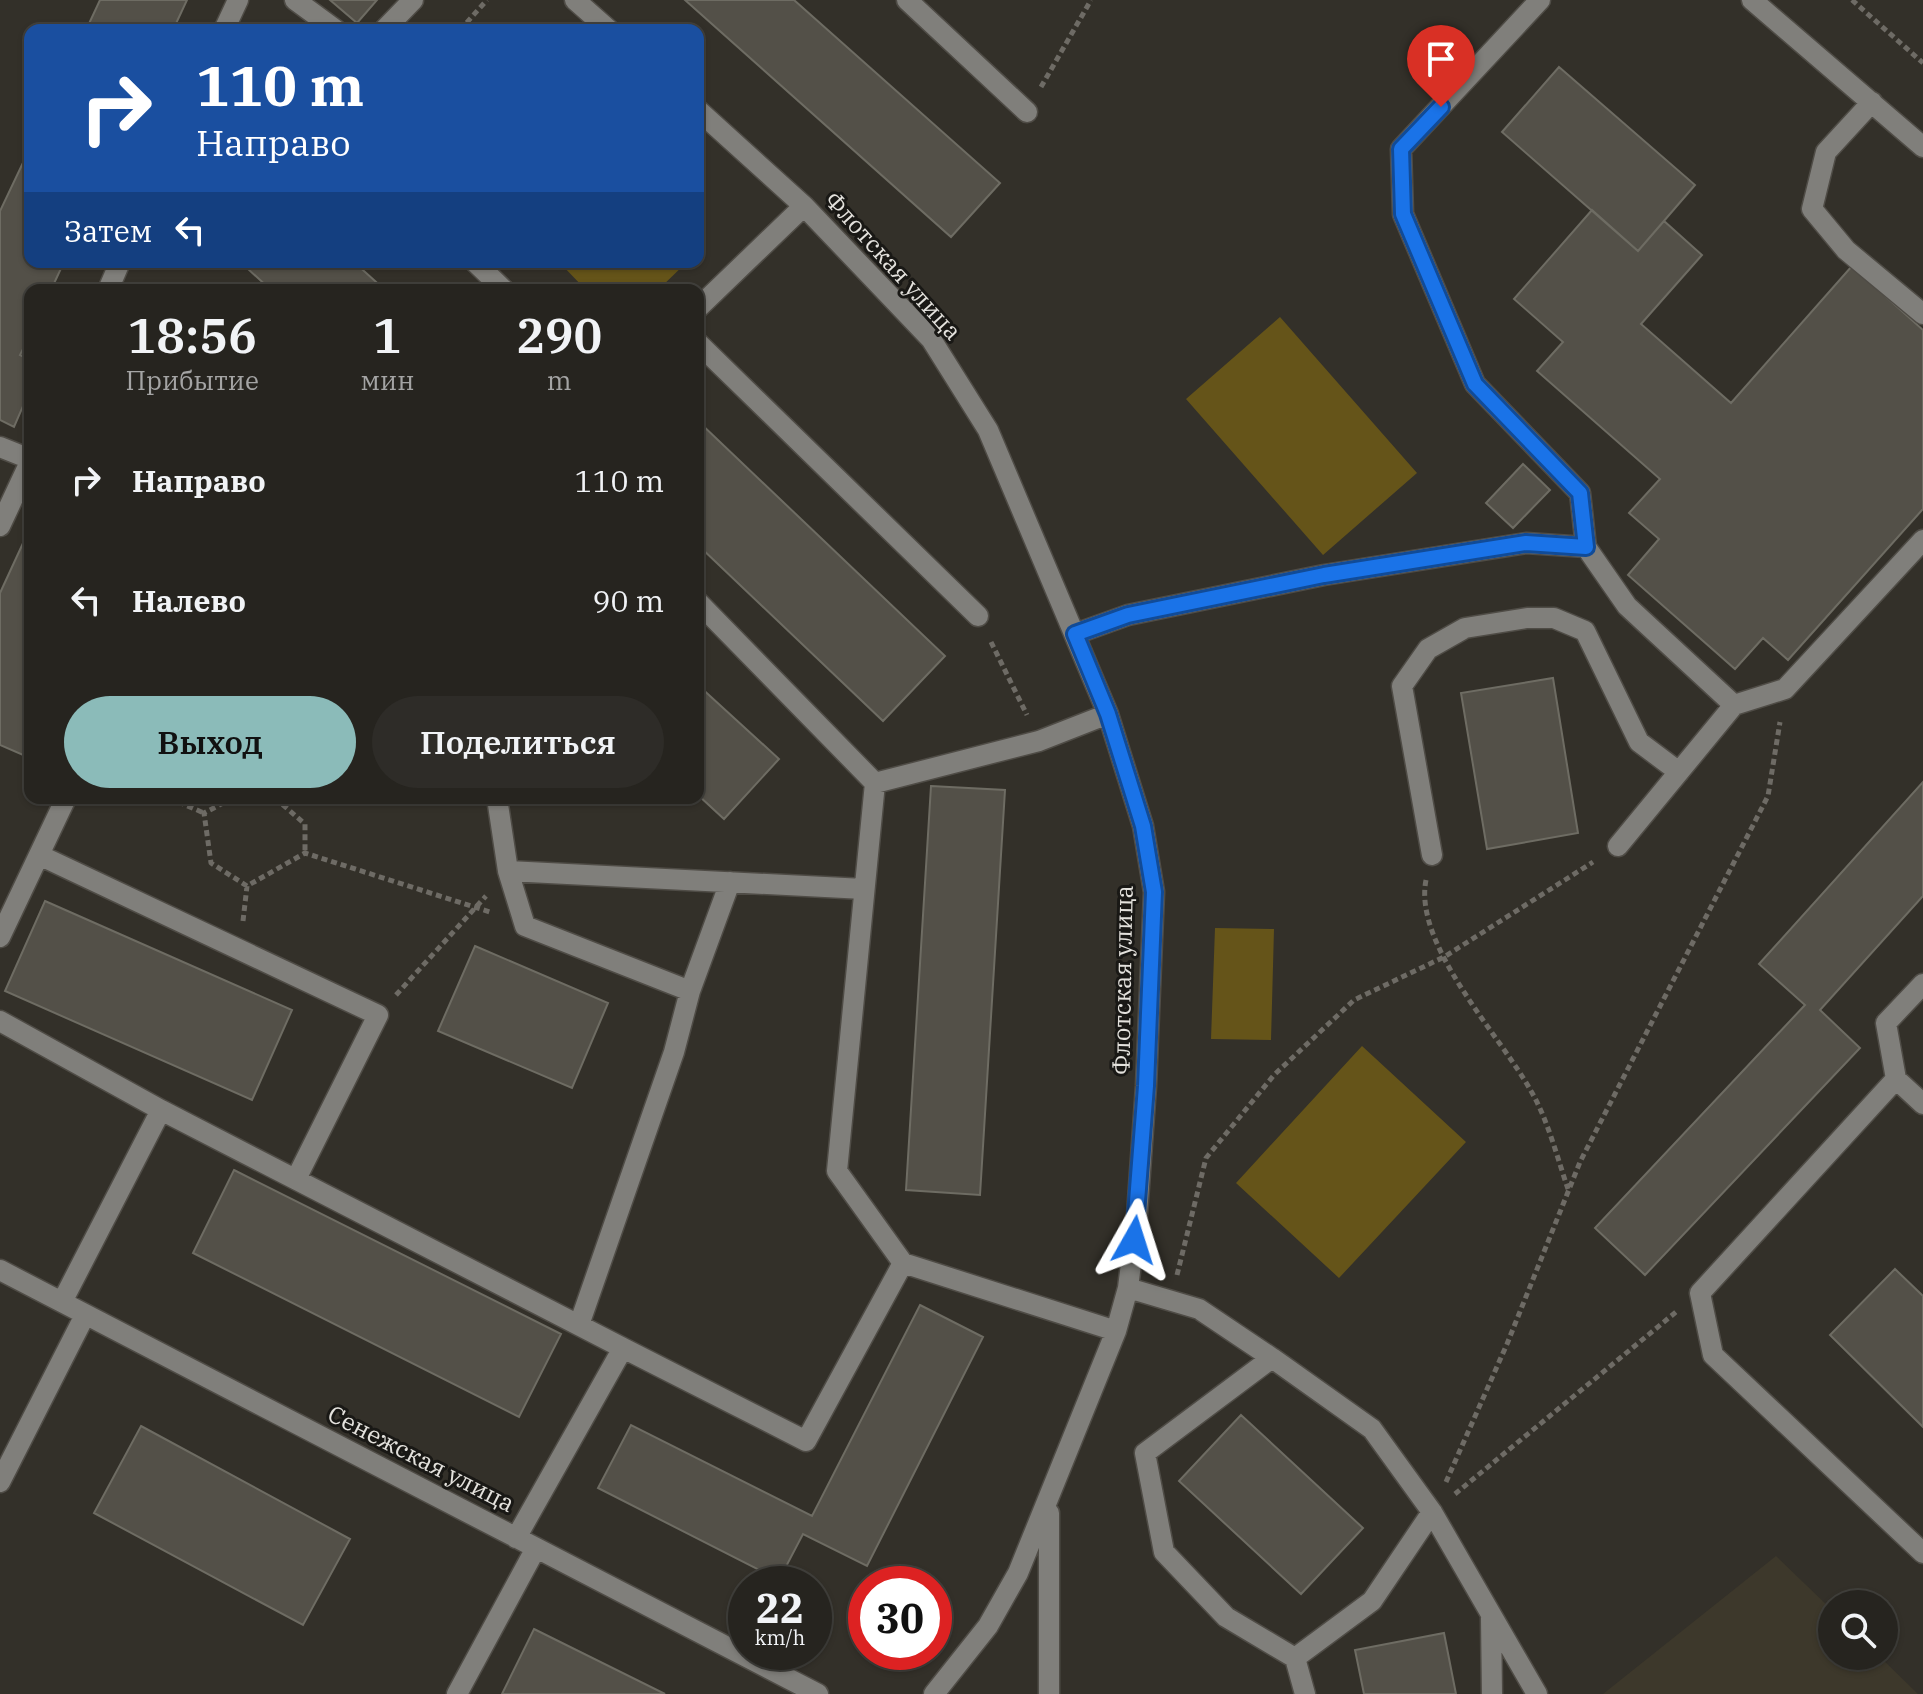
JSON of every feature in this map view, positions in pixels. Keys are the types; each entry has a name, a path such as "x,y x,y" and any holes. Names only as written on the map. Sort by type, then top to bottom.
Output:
{"street":[{"path":"227,24 238,0"},
{"path":"295,0 328,24"},
{"path":"390,24 413,0"},
{"path":"575,0 602,24"},
{"path":"907,0 1027,112"},
{"path":"1540,0 1401,149 1403,214 1475,384 1580,493 1586,547 1627,606 1734,705"},
{"path":"1752,0 1923,147"},
{"path":"1872,102 1826,152 1812,209 1846,250 1923,314"},
{"name":"Флотская улица","path":"704,115 804,206 931,339 988,430 1108,714 1143,826 1154,892 1146,1086 1128,1288 1116,1331 1018,1573 988,1626 934,1694"},
{"path":"704,302 804,206"},
{"path":"481,268 498,284"},
{"path":"704,349 978,616"},
{"path":"0,447 24,457"},
{"path":"0,526 24,473"},
{"path":"1618,846 1734,705 1785,689 1923,540"},
{"path":"1075,634 1128,615 1324,575 1526,543 1586,547"},
{"path":"704,608 875,783"},
{"path":"1432,855 1402,686 1428,649 1465,628 1527,618 1554,618 1585,631 1639,742 1679,772"},
{"path":"875,783 1039,741 1108,714"},
{"path":"875,783 837,1171 903,1263 1116,1331"},
{"path":"0,937 63,804"},
{"path":"498,804 508,871 525,926 690,991"},
{"path":"39,855 378,1015 296,1179"},
{"path":"508,871 864,889"},
{"path":"579,1325 674,1052 690,991 730,882"},
{"path":"1923,984 1886,1023 1896,1079 1923,1104"},
{"path":"0,1021 161,1110 806,1441 903,1263"},
{"path":"1896,1079 1700,1293 1713,1355 1923,1553"},
{"path":"62,1302 161,1110"},
{"name":"Сенежская улица","path":"0,1270 818,1694"},
{"path":"1128,1288 1199,1309 1372,1429 1432,1512 1537,1694"},
{"path":"0,1482 85,1315"},
{"path":"516,1538 623,1348"},
{"path":"1272,1358 1145,1453 1164,1552 1226,1617 1295,1658 1305,1694"},
{"name":"Флотская улица","path":"1049,1501 1049,1694"},
{"path":"1295,1658 1372,1601 1432,1512"},
{"path":"457,1694 536,1548"},
{"path":"1491,1614 1492,1694"}],"path":[{"path":"465,24 487,0"},
{"path":"1027,112 1091,0"},
{"path":"1852,0 1923,63"},
{"path":"978,616 1039,741"},
{"path":"1432,1512 1507,1344 1580,1162 1768,796 1785,689"},
{"path":"183,804 204,813"},
{"path":"204,813 221,804"},
{"path":"282,804 305,824 305,853"},
{"path":"204,813 211,863 247,886 305,853 476,906 525,926"},
{"path":"1171,1301 1206,1158 1274,1075 1354,1000 1444,957 1618,846"},
{"path":"1432,855 1422,901 1444,957 1533,1092 1569,1190"},
{"path":"378,1015 508,871"},
{"path":"1432,1512 1700,1293"}],"shaded area":[{"path":"565,268 681,268 664,284 580,284"},
{"path":"1280,317 1417,473 1323,555 1186,399"},
{"path":"1215,928 1274,929 1271,1040 1211,1039"},
{"path":"1362,1046 1466,1142 1339,1278 1236,1183"},
{"path":"1776,1556 1818,1596 1818,1670 1893,1670 1918,1694 1603,1694"}],"building":[{"path":"100,0 187,0 176,24 89,24"},
{"path":"330,0 377,0 357,23"},
{"path":"685,0 794,0 1000,183 951,237"},
{"path":"1559,67 1695,185 1638,251 1502,132"},
{"path":"24,161 24,268 61,268 54,284 24,284 24,347 20,355 24,357 24,404 14,427 0,420 0,211"},
{"path":"1592,210 1638,251 1664,221 1702,255 1641,324 1731,403 1852,266 1923,330 1923,509 1788,660 1763,638 1735,669 1628,575 1659,539 1629,513 1660,479 1537,371 1563,342 1514,299"},
{"path":"361,268 378,284 264,284 248,269"},
{"path":"704,427 945,656 883,721 704,551"},
{"path":"1523,464 1550,490 1513,528 1486,503"},
{"path":"24,541 24,755 0,745 0,593"},
{"path":"1553,678 1578,833 1487,849 1461,693"},
{"path":"704,690 779,759 724,819 704,801"},
{"path":"1923,782 1923,896 1820,1010 1860,1048 1645,1275 1595,1228 1805,1005 1759,964"},
{"path":"931,786 1005,790 980,1195 906,1190"},
{"path":"45,901 292,1010 252,1100 5,991"},
{"path":"475,946 608,1003 572,1088 438,1031"},
{"path":"234,1170 561,1334 519,1417 193,1253"},
{"path":"1895,1269 1923,1296 1923,1427 1830,1335"},
{"path":"920,1305 983,1337 867,1566 803,1534 786,1566 751,1566 598,1488 631,1425 812,1516"},
{"path":"1241,1415 1363,1528 1301,1594 1179,1481"},
{"path":"141,1426 350,1539 303,1625 94,1513"},
{"path":"534,1629 665,1694 502,1694"},
{"path":"1444,1633 1456,1694 1364,1694 1355,1650"}],"route":[{"path":"1134,1240 1146,1086 1154,892 1143,826 1108,714 1075,634 1128,615 1324,575 1526,543 1586,547 1580,493 1475,384 1403,214 1401,149 1441,107"}]}
